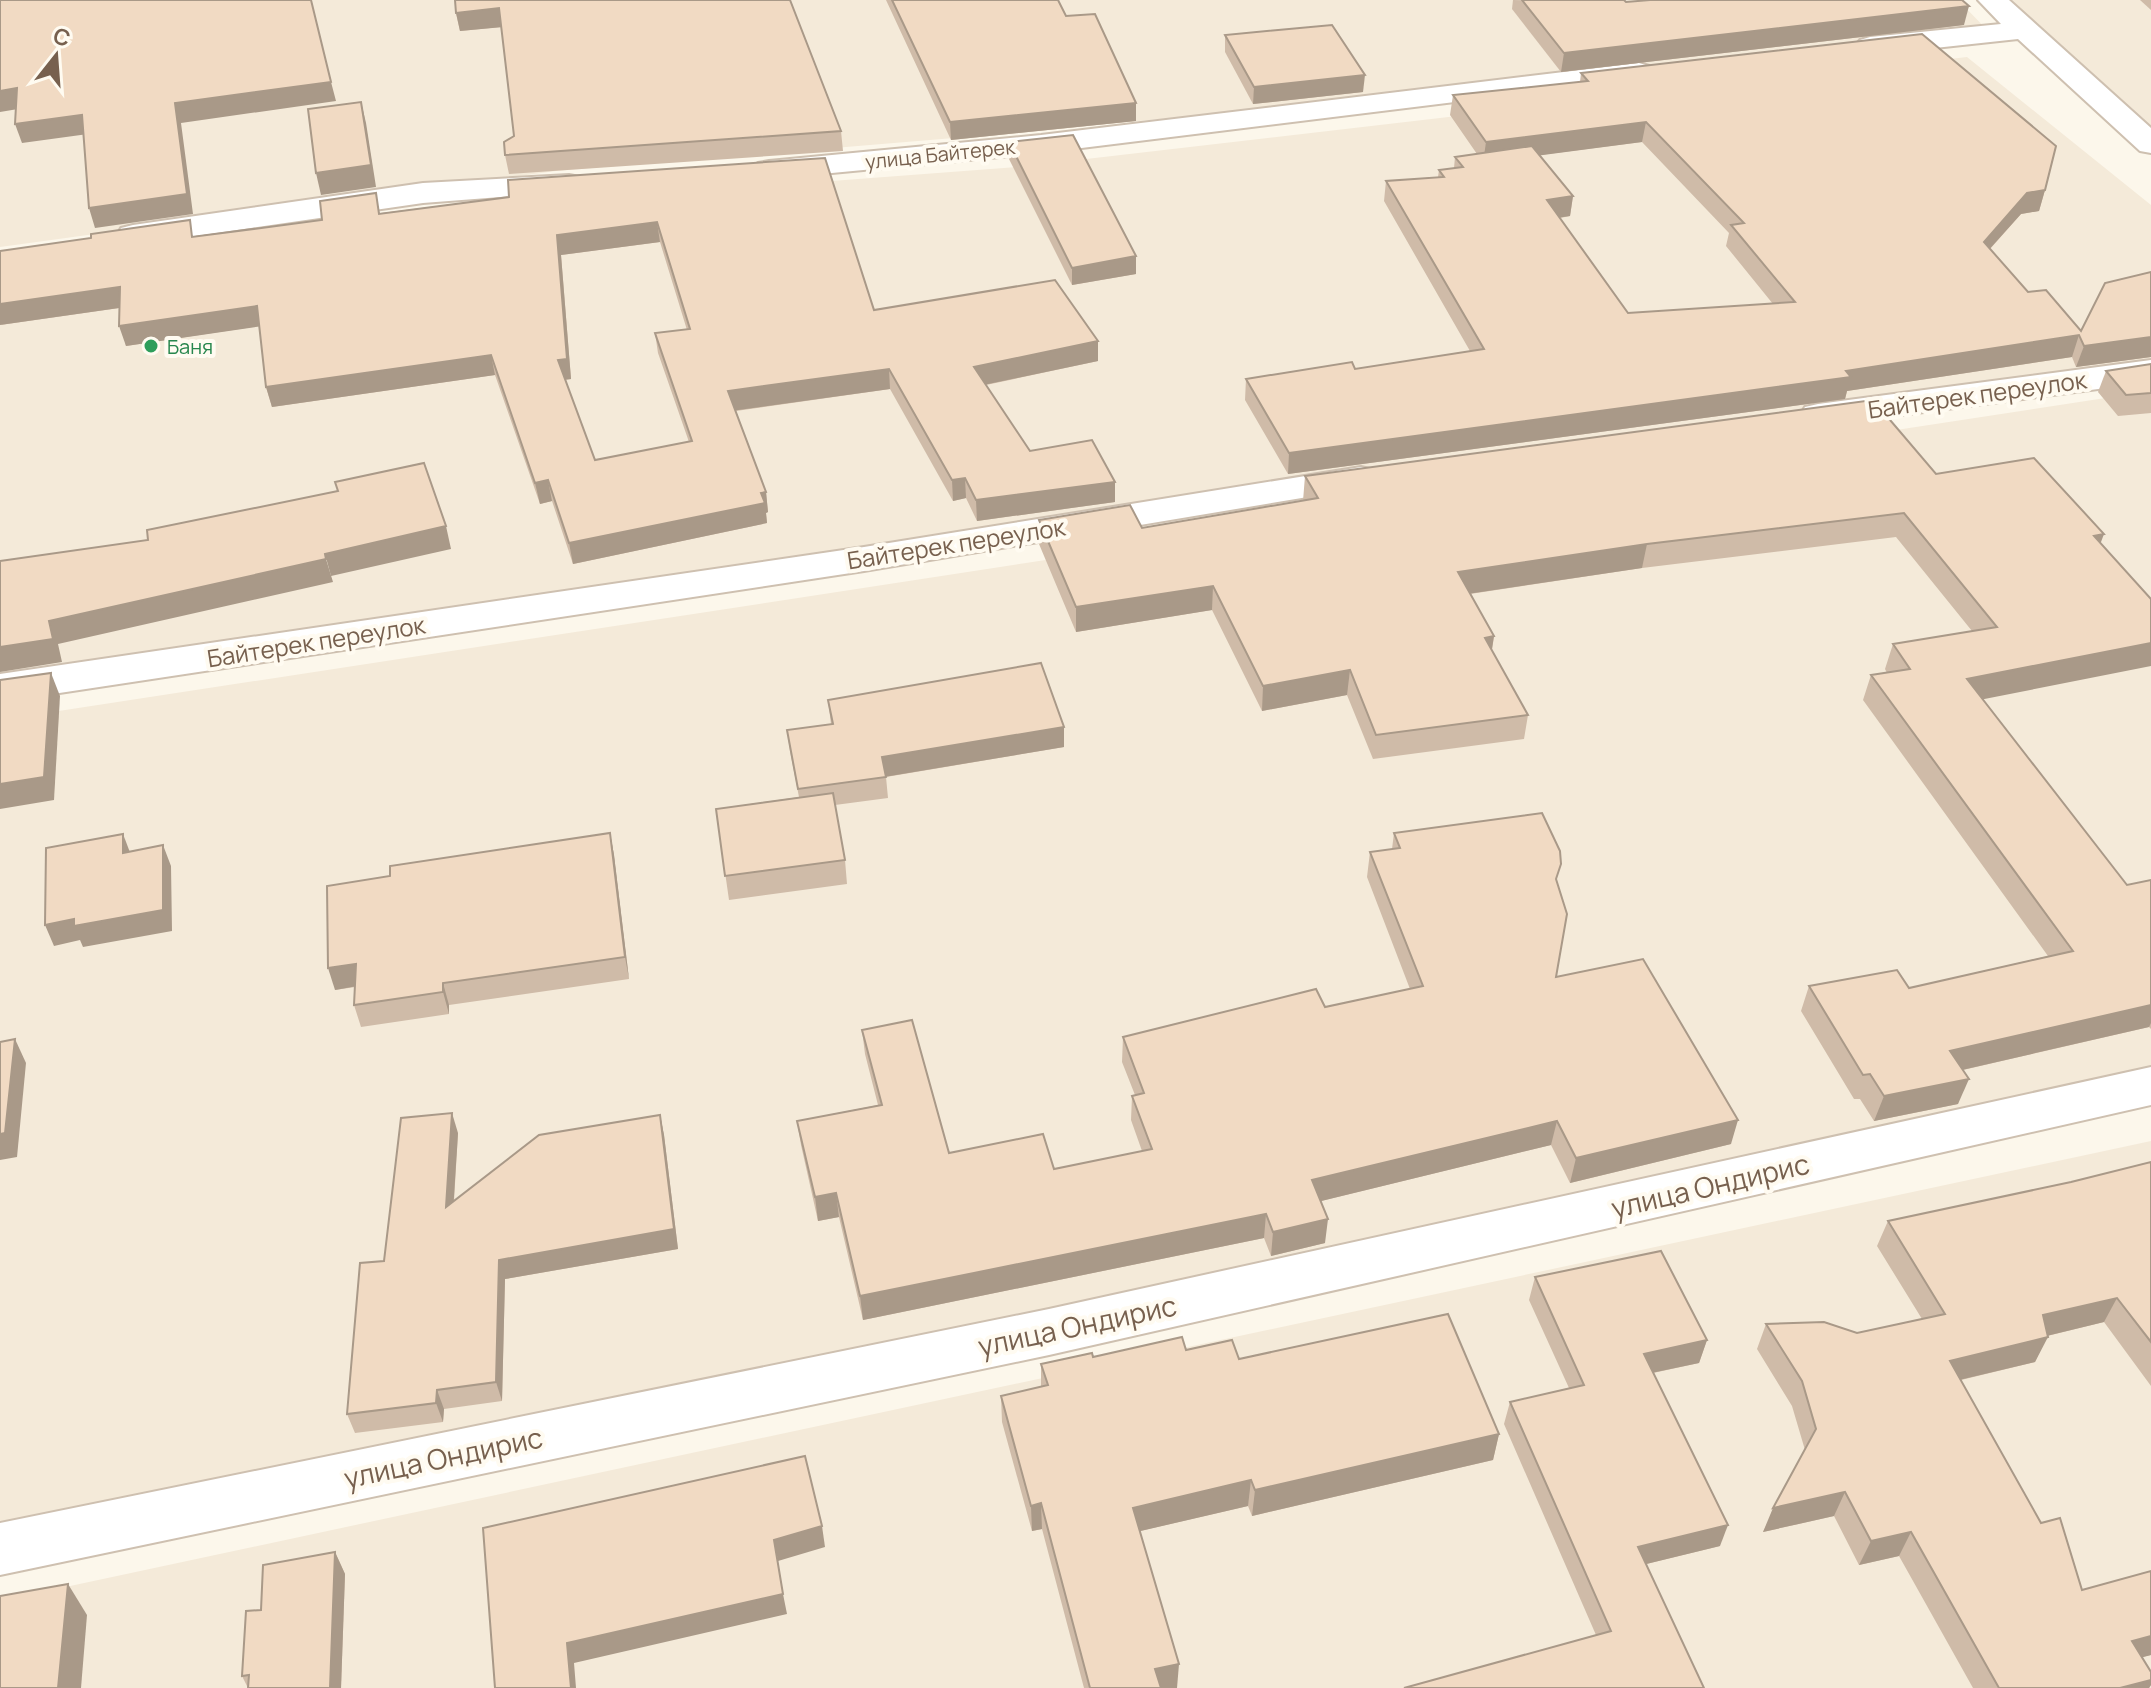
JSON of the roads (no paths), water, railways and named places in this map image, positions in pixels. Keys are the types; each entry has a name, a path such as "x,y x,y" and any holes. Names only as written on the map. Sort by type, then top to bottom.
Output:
{"street":[{"path":"1992,0 2151,144"},
{"path":"1844,49 2023,30"},
{"name":"улица Байтерек","path":"739,172 1041,144 1673,68"},
{"path":"98,241 249,216 423,193 604,182"},
{"name":"Байтерек переулок","path":"1786,420 2151,371"},
{"name":"Байтерек переулок","path":"0,688 864,559 1268,491 1394,474"},
{"name":"улица Ондирис","path":"0,1549 1049,1332 2151,1086"}],"place":[{"name":"Баня","path":"151,346"}]}
